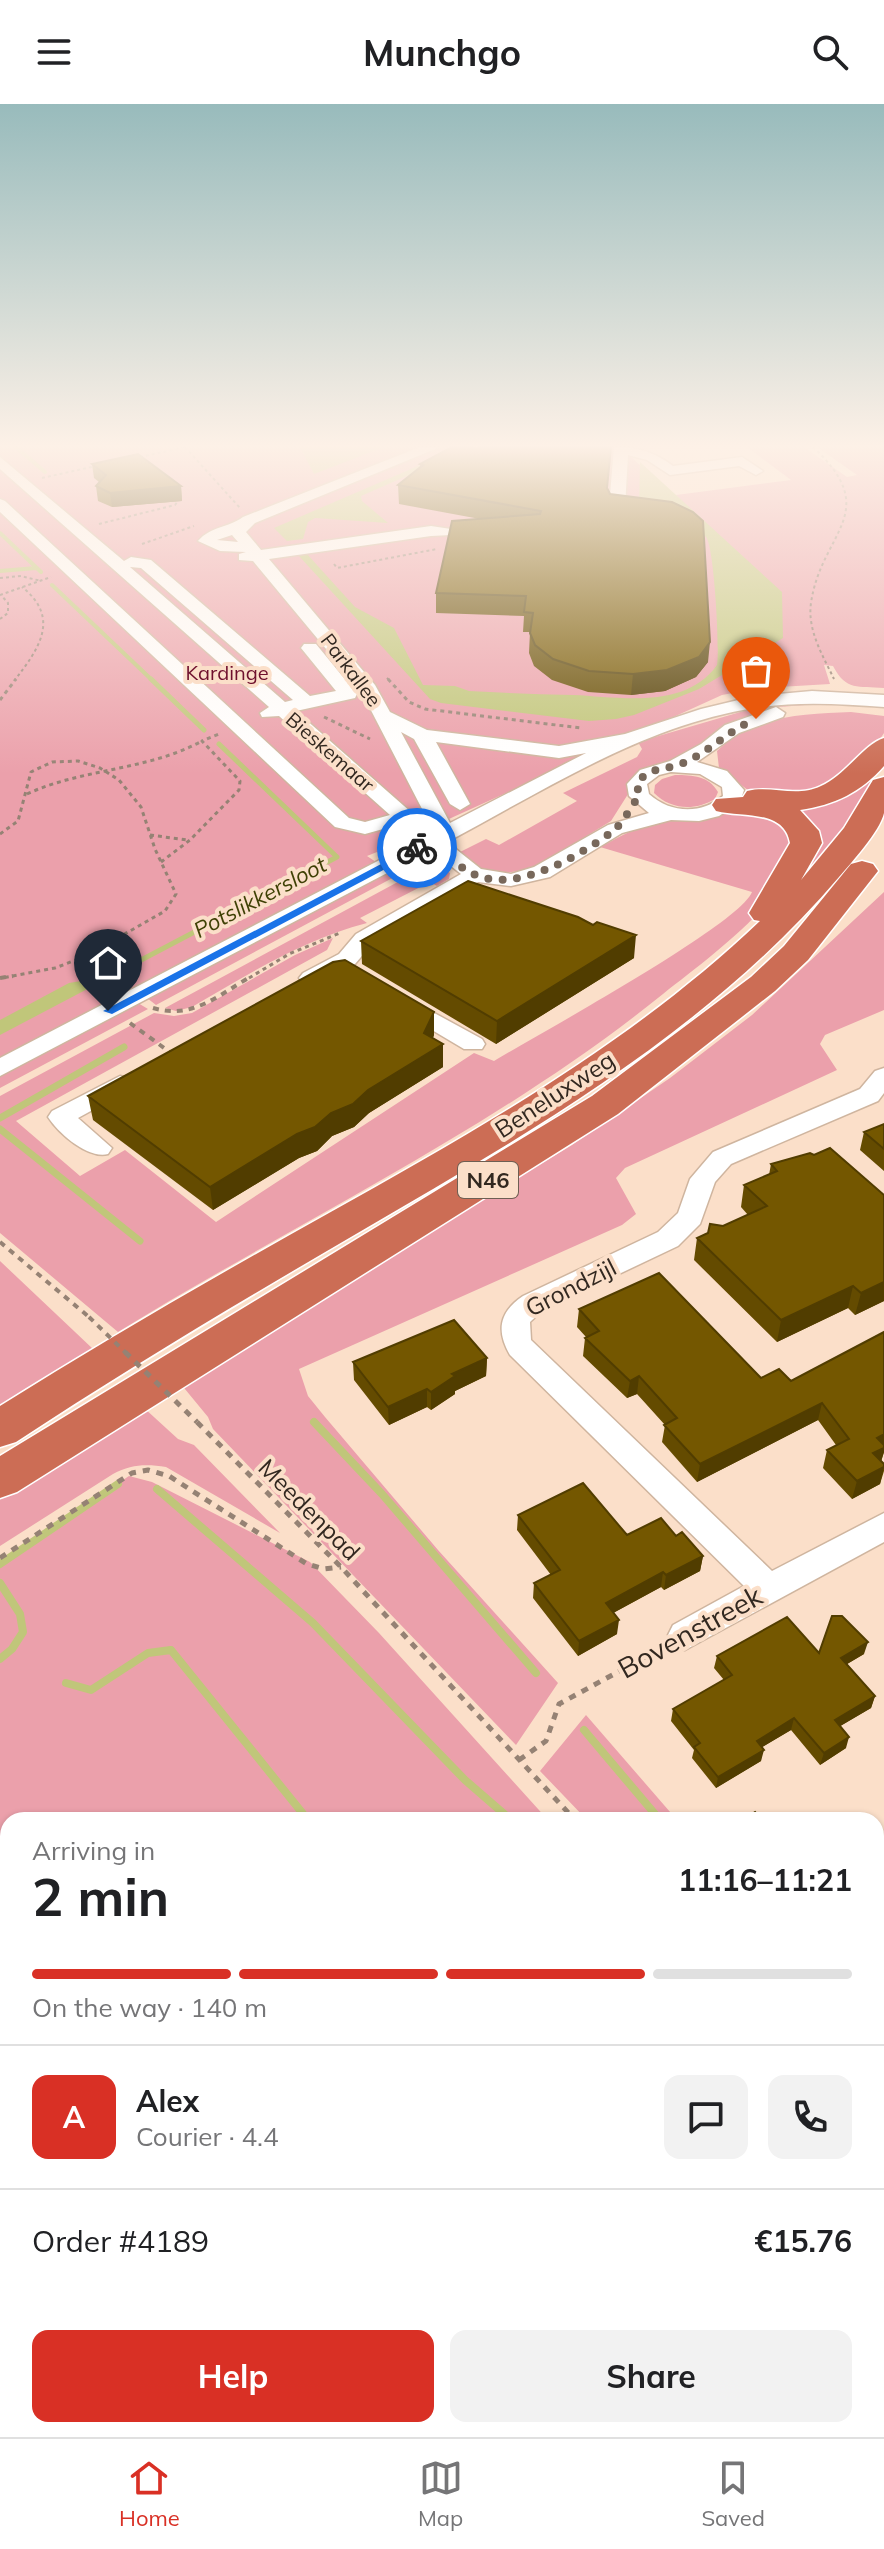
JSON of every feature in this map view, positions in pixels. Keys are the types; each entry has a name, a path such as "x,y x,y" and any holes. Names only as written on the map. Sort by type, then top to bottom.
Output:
{"highway":[{"path":"725,789 766,799 795,801 826,797 849,786 884,747"},
{"name":"Beneluxweg","path":"0,1429 111,1356 511,1125 606,1064 754,948 828,871 884,786"},
{"name":"N46","path":"685,1004 770,908 806,843 806,833 797,821 725,789"},
{"name":"Beneluxweg","path":"0,1479 605,1105 721,1019 796,953 884,840"},
{"name":"N46","path":"796,953 884,886"}],"street":[{"name":"Bieskemaar","path":"76,556 280,710 405,817"},
{"name":"Bieskemaar","path":"91,556 100,572 235,722 346,826 365,828 405,817"},
{"path":"243,556 236,559 264,592"},
{"name":"Parkallee","path":"257,556 364,682 385,716 427,726"},
{"path":"327,556 334,564"},
{"path":"100,572 130,562 145,563 305,703"},
{"path":"235,722 348,694 300,636"},
{"path":"385,716 427,726 564,743 625,740 708,713 755,702 812,697 862,703 884,711"},
{"path":"725,789 702,814 671,813 651,806 639,796 637,790 640,778 654,770 675,766 708,748 732,729 768,715 884,701"},
{"path":"427,726 460,804"},
{"path":"427,726 438,837"},
{"path":"438,837 460,804 564,743 625,740"},
{"path":"0,1068 438,837 564,743"},
{"path":"708,748 725,789"},
{"path":"675,766 725,789"},
{"path":"615,829 639,796"},
{"path":"405,817 438,837 475,875 502,881 533,876 615,829 671,813"},
{"path":"296,987 347,959 364,939 475,875"},
{"path":"337,964 473,1044"},
{"path":"99,1148 61,1117 173,1055"},
{"name":"Grondzijl","path":"768,1588 520,1347 513,1334 513,1326 520,1313 533,1303 668,1239 690,1217 703,1179 722,1158 869,1095 884,1076"},
{"name":"Bovenstreek","path":"685,1635 884,1526"}],"path":[{"path":"334,564 337,568 408,556"},
{"path":"834,556 814,587 811,611 816,642 836,684"},
{"path":"0,578 21,576 41,581"},
{"path":"0,700 37,648 44,624 38,600 22,587"},
{"path":"0,619 8,613 8,603 1,595"},
{"path":"384,674 414,705 427,726 564,743 582,728"},
{"path":"305,703 311,711 374,741"},
{"path":"27,794 57,780 110,772 178,754 233,730 235,722"},
{"path":"161,862 190,840 241,785 202,741"},
{"path":"0,834 16,823 27,794 28,776 39,767 53,762 85,762 110,772 137,801 175,889 175,898 170,907 86,956 72,963 0,978"},
{"path":"150,835 190,840"},
{"path":"155,1009 173,1014 197,1008 289,954 326,938"},
{"path":"86,956 88,964"},
{"path":"72,963 88,964 100,973"},
{"path":"130,1023 173,1055"},
{"name":"Meedenpad","path":"0,1242 89,1317 197,1422 341,1567 568,1812"},
{"path":"0,1558 132,1473 148,1470 169,1476 307,1564 324,1569 341,1567"},
{"name":"Bovenstreek","path":"519,1760 546,1741 559,1704 685,1635"}],"green space":[{"name":"Kardinge","path":"0,556 884,556 884,688 854,686 843,680 833,666 824,665 830,684 760,688 722,695 407,838 411,844 386,857 377,852 367,856 376,862 0,1061"},
{"path":"831,703 779,707 722,728 630,791 611,821 533,869 498,874 472,867 460,852 486,839 499,845 577,801 563,793 637,757 642,749 638,742 754,708"},
{"path":"851,712 884,716 884,733 870,754 821,792 749,791 719,768 717,751 746,730 797,716"},
{"path":"883,763 846,827 788,896 812,851 781,803"},
{"path":"675,775 705,780 718,792 715,799 699,806 683,807 661,799 654,793 655,785"},
{"path":"734,810 761,811 798,837 783,877 761,911 720,949 599,1043 533,1088 396,1172 118,1332 0,1233 0,1096 154,1013 174,1016 192,1013 295,955 333,938 327,950 16,1121 80,1176 125,1150 216,1222 474,1053 494,1061 676,953 739,908 752,892 600,847 655,821"},
{"path":"431,864 436,868 441,866 450,873 449,879 437,886 430,882 360,918 367,923 298,948 192,1007 176,1011 165,1008"},
{"path":"388,870 398,875 156,1005 147,998"},
{"path":"884,892 884,1010 825,1035 820,1044 837,1070 625,1168 616,1178 636,1214 622,1225 299,1369 308,1396 325,1417 438,1550 558,1683 516,1745 213,1429 208,1417 180,1383 572,1145 670,1078 752,1015"},
{"path":"138,1003 148,1009 0,1088 0,1076"},
{"path":"0,1261 93,1349 0,1405"},
{"path":"143,1407 178,1439 194,1445 280,1533 166,1467 146,1465 113,1474 0,1546 0,1497"},
{"path":"129,1476 152,1482 310,1562 379,1633 541,1812 0,1812 0,1562"},
{"path":"586,1715 670,1812 579,1812 540,1771"}],"shaded area":[{"path":"299,556 309,556 355,607 394,628 423,685 455,686 469,691 631,698 670,695 688,689 704,679 717,665 712,558 743,556 782,592 783,638 699,689 634,715 589,721 441,703 430,699"},
{"path":"81,981 95,985 0,1035 0,1020 69,983"}],"building":[{"path":"444,556 705,556 710,642 699,657 667,670 633,674 589,671 553,659 535,645 530,633 533,613 524,612 526,596 436,593"},
{"path":"468,881 578,917 593,925 597,922 636,935 497,1021 361,941"},
{"path":"345,960 434,1012 424,1033 443,1044 368,1090 353,1104 331,1113 315,1127 297,1134 210,1187 88,1096 333,962"},
{"path":"884,1124 884,1149 864,1132"},
{"path":"830,1148 884,1195 884,1282 861,1293 853,1286 781,1320 697,1238 708,1233 710,1224 723,1226 767,1206 744,1185 777,1171 771,1164 810,1153 814,1155"},
{"path":"659,1273 761,1378 779,1369 791,1381 884,1332 884,1434 877,1438 884,1448 873,1453 884,1467 857,1481 827,1450 849,1439 822,1403 700,1464 664,1425 677,1418 639,1376 630,1381 585,1338 599,1331 579,1309"},
{"path":"454,1320 487,1358 452,1374 455,1376 431,1392 427,1389 388,1407 353,1362"},
{"path":"583,1483 627,1535 661,1518 676,1536 682,1532 703,1556 666,1575 663,1572 606,1603 619,1620 579,1641 534,1583 560,1570 518,1515"},
{"path":"832,1616 842,1616 868,1642 841,1658 875,1696 835,1720 849,1737 824,1753 794,1718 757,1741 764,1750 718,1777 694,1747 700,1743 673,1709 732,1675 717,1656 787,1617 819,1653"}],"waterway":[{"path":"24,556 41,572"},
{"path":"0,571 36,568"},
{"name":"Potslikkersloot","path":"52,585 153,681"},
{"name":"Potslikkersloot","path":"151,679 204,730"},
{"name":"Potslikkersloot","path":"124,969 337,857 219,744"},
{"path":"0,1118 124,1047"},
{"path":"0,1129 140,1241"},
{"path":"314,1422 382,1494 536,1673"},
{"path":"0,1564 118,1484"},
{"path":"157,1489 313,1623 465,1780 502,1812"},
{"path":"0,1583 20,1614 23,1632 12,1649 0,1659"},
{"path":"66,1683 91,1690 148,1653 171,1650 302,1812"},
{"path":"584,1730 653,1812"}],"way so far":[{"path":"417,848 431,840 459,865 483,878 511,880 533,876 615,829 639,796 637,784 640,778 654,770 683,763 732,729 756,719"}],"route":[{"path":"108,1011 417,848"}]}
